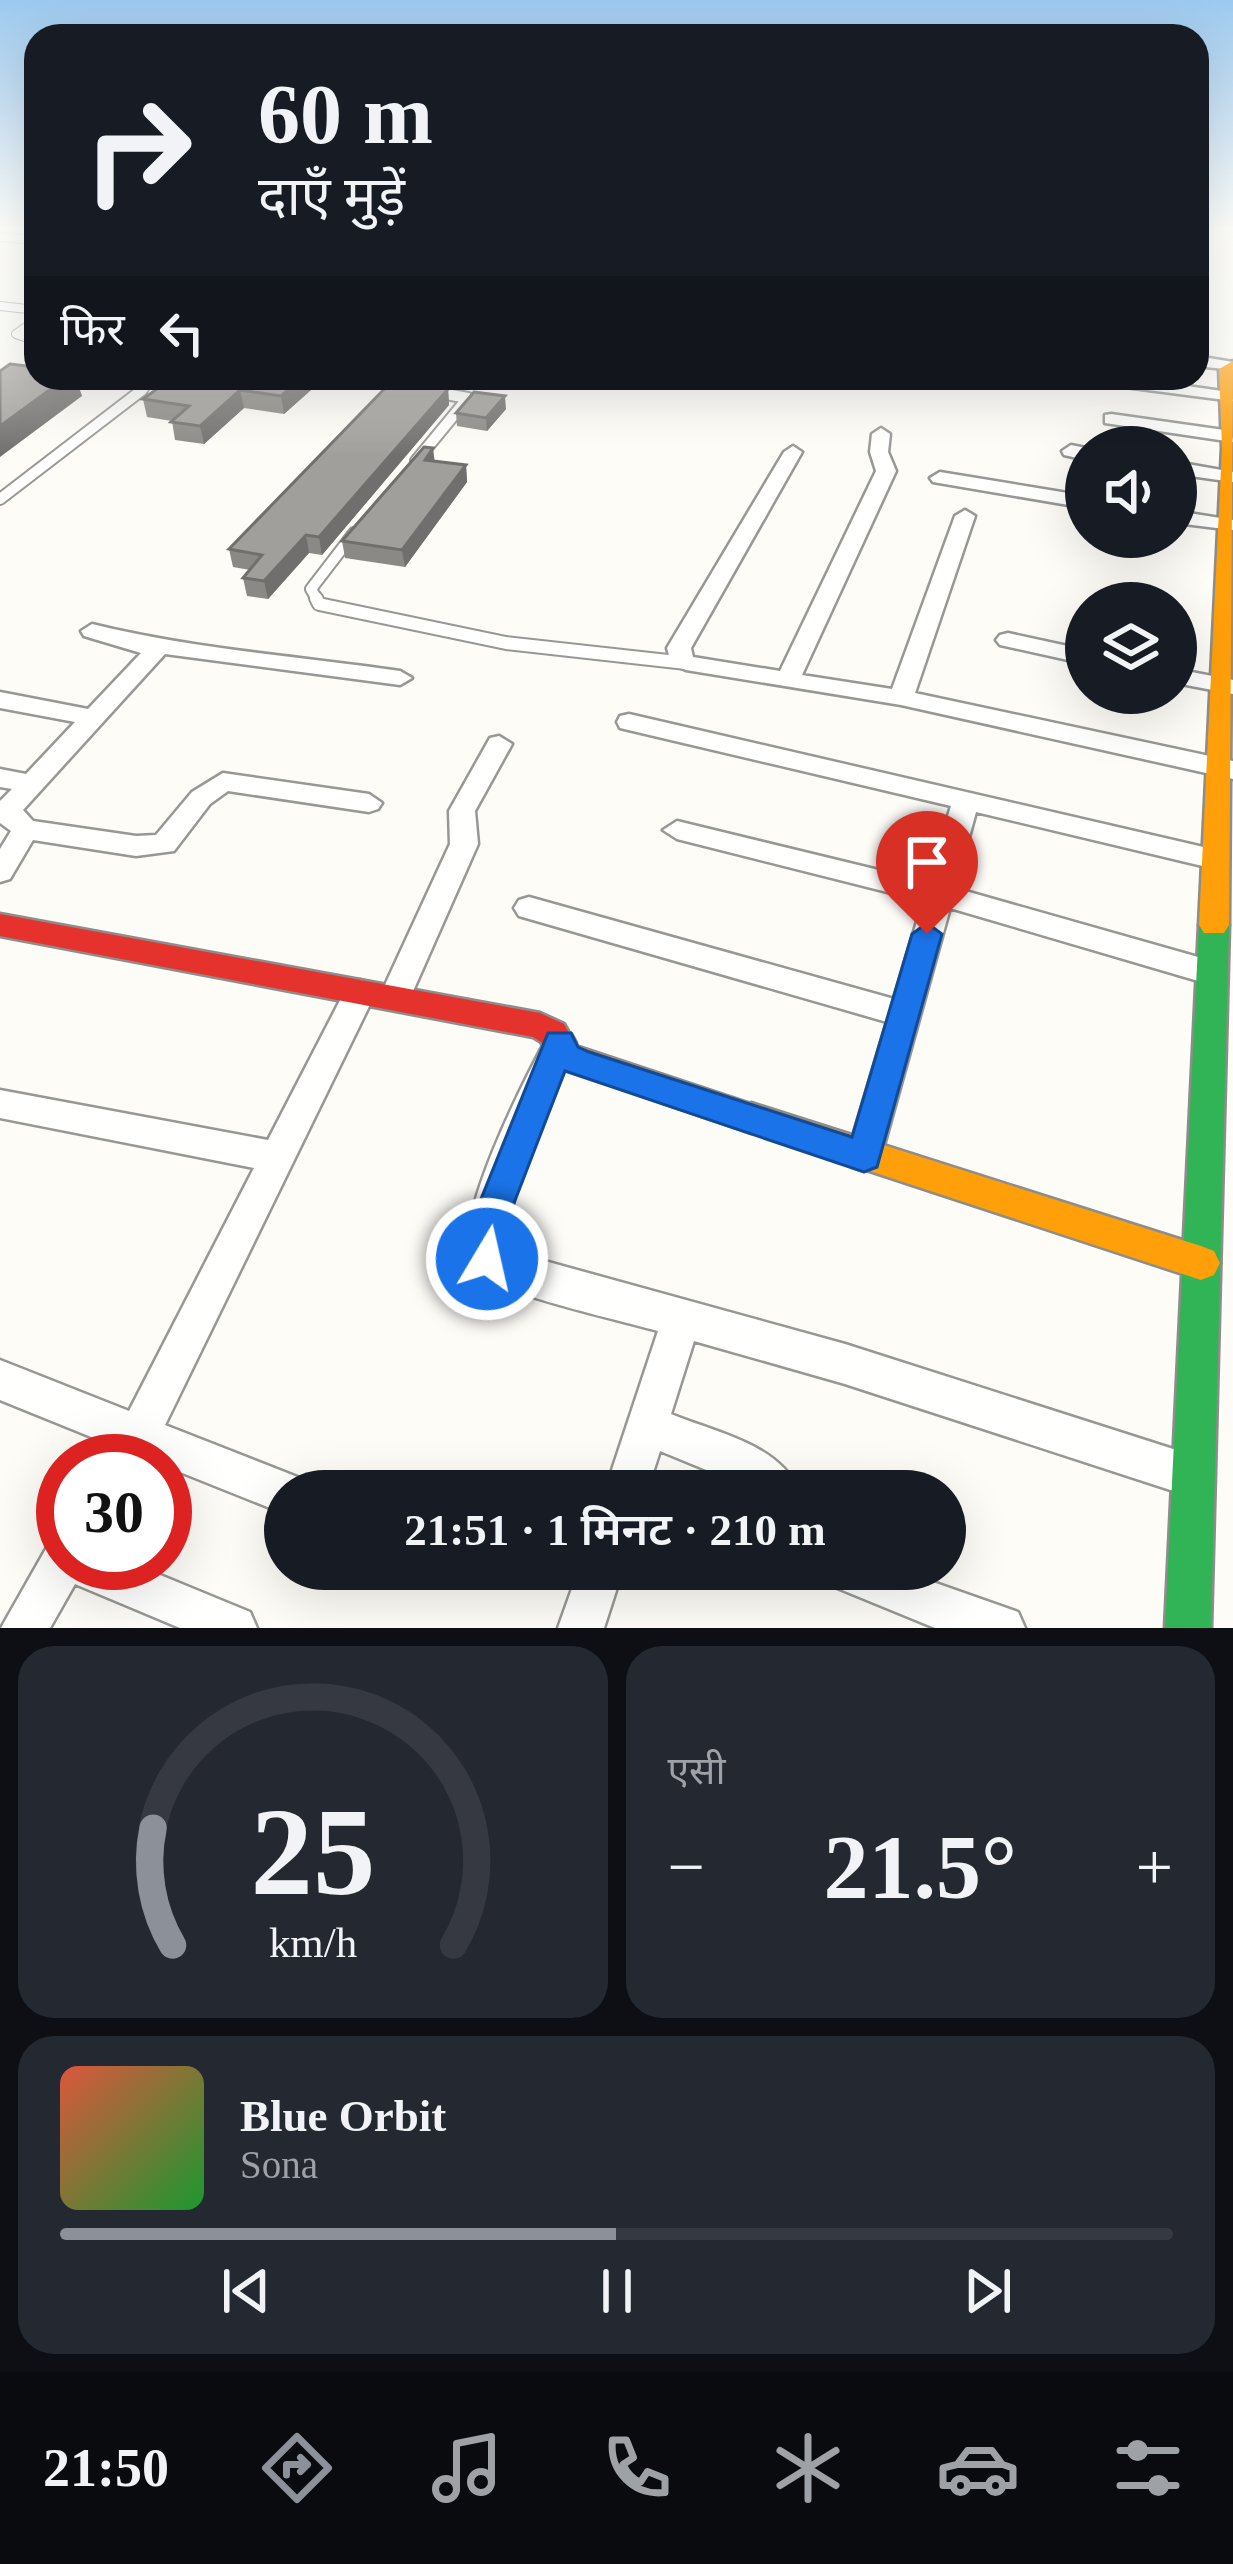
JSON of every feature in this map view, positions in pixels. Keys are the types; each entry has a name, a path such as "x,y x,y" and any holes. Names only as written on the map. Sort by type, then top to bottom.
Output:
{"street":[{"path":"1188,1628 1201,1263 1218,1227 1220,834 1226,768 1232,366"},
{"path":"1178,390 1231,397"},
{"path":"1111,419 1232,437"},
{"path":"787,681 886,471 879,452 881,434"},
{"path":"793,452 679,648 679,658 686,664 901,698 1226,768"},
{"path":"1197,471 1231,477"},
{"path":"940,478 1065,499"},
{"path":"901,698 965,516"},
{"path":"1197,520 1229,525"},
{"path":"92,631 152,647 194,648 400,678"},
{"path":"1008,640 1065,652"},
{"path":"152,647 150,659 9,808 10,817 26,829 136,846 164,844 212,787 223,782 369,803"},
{"path":"1197,680 1227,686"},
{"path":"0,700 95,718"},
{"path":"628,722 966,800 1220,834"},
{"path":"140,1434 278,1156 464,844 462,811 499,744"},
{"path":"0,778 31,784"},
{"path":"864,1156 966,800"},
{"path":"0,872 26,829"},
{"path":"677,830 938,894 1219,955"},
{"path":"529,908 904,1014"},
{"path":"0,925 540,1026 560,1042 565,1056 579,1063 1201,1263"},
{"path":"560,1042 482,1241 487,1259 505,1270 844,1364 1192,1476"},
{"path":"0,1103 278,1156"},
{"path":"633,1470 681,1320"},
{"path":"0,1380 106,1434"},
{"path":"647,1425 755,1470"},
{"path":"192,1465 264,1487"},
{"path":"24,1628 47,1590"},
{"path":"142,1590 234,1628"},
{"path":"581,1628 594,1590"},
{"path":"891,1590 1002,1628"}],"lane":[{"path":"0,499 142,390"},
{"path":"411,467 468,398 412,390"},
{"path":"369,516 311,589 319,604 506,643 686,664"}],"building":[{"path":"10,364 24,366 24,390 50,390 0,426 0,371"},
{"path":"155,390 240,390 200,426 171,422 189,406 143,399"},
{"path":"240,390 288,390 281,396"},
{"path":"383,390 447,390 319,537 306,535 264,581 243,578 262,555 229,549"},
{"path":"474,392 505,396 486,418 456,413"},
{"path":"424,447 433,448 425,460 466,465 402,550 342,541"}],"traffic: fast":[{"path":"1188,1628 1214,925"}],"traffic: slow":[{"path":"1214,925 1231,448 1227,369 1233,366"},
{"path":"751,1118 1201,1263"}],"traffic: jam":[{"path":"0,925 540,1026 553,1033 564,1056 751,1118"}],"route":[{"path":"487,1259 482,1241 490,1216 560,1042 565,1056 579,1063 864,1156 927,934"}]}
